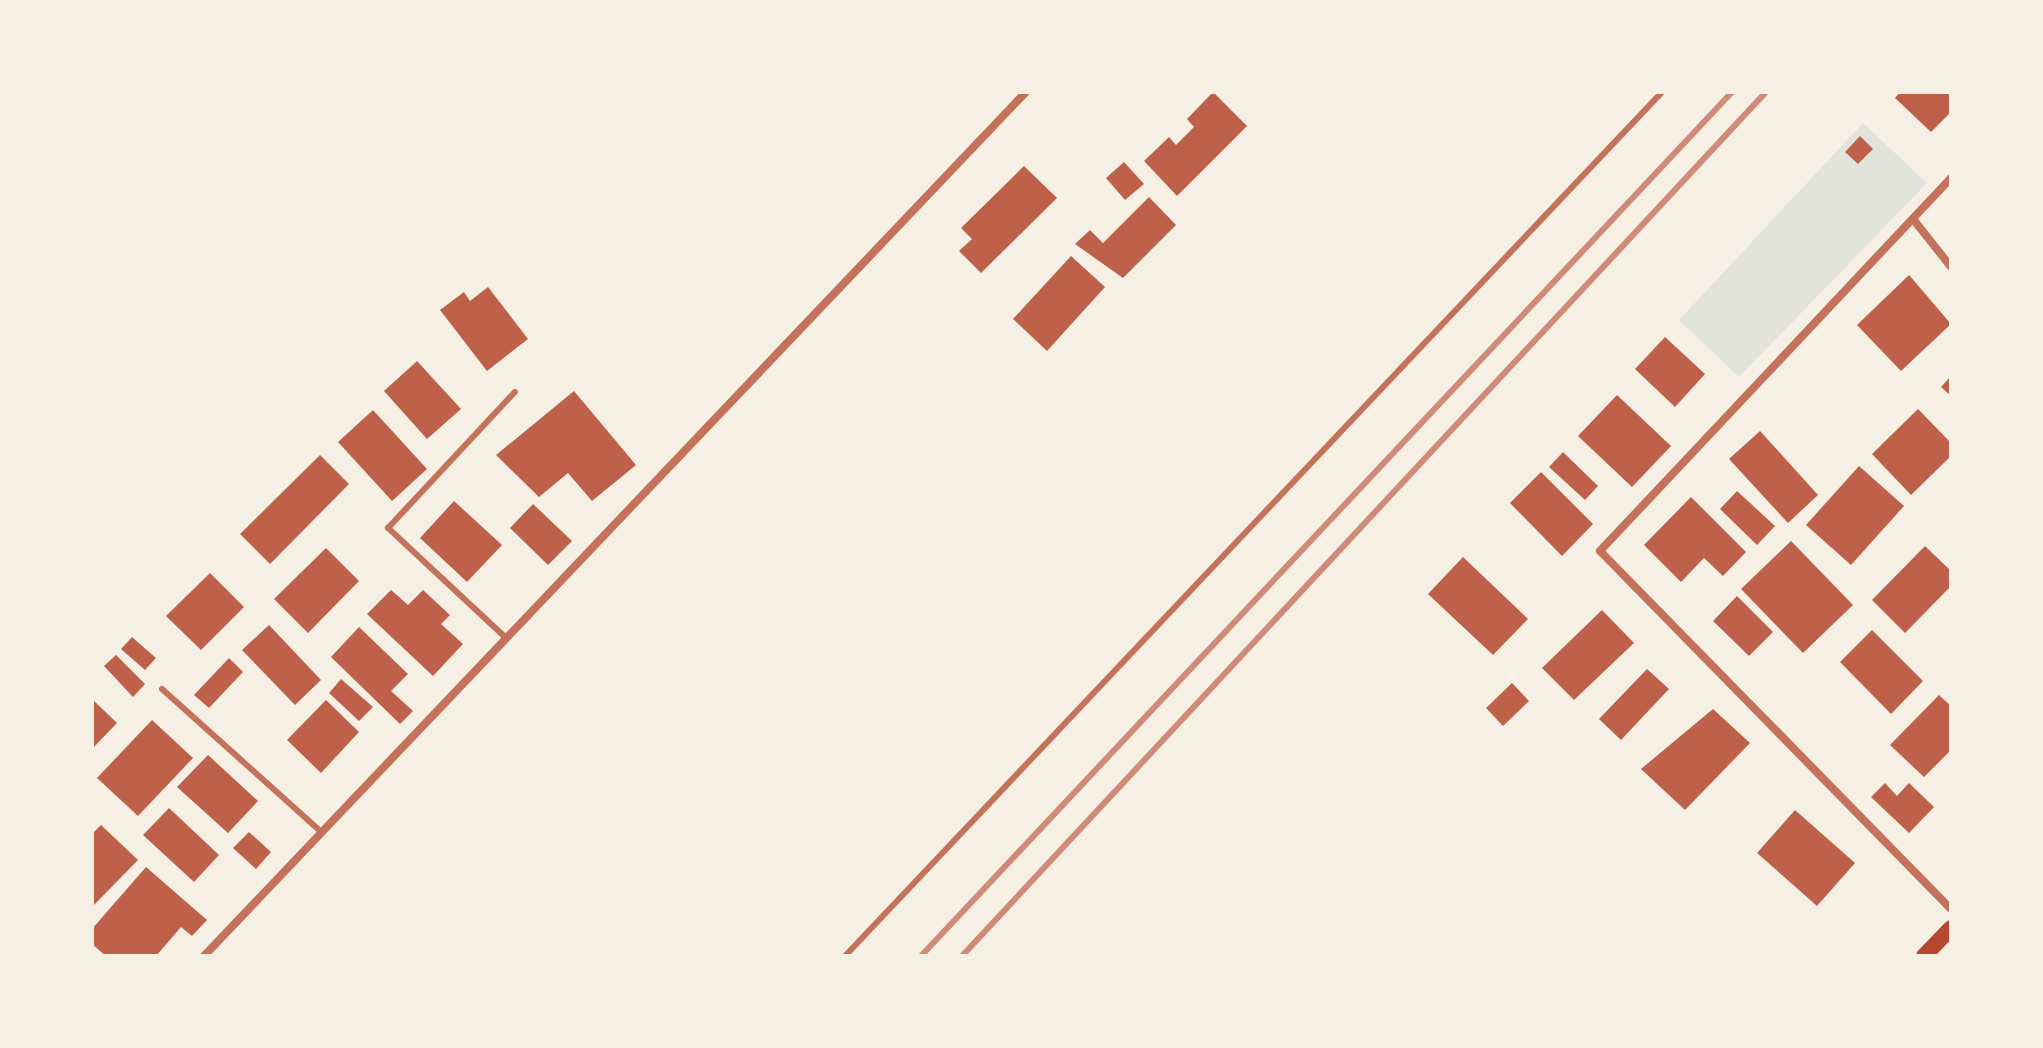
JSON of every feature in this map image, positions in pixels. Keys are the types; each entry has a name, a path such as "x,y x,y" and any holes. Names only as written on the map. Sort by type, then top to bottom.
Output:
{"main road":[{"path":"1924,956 1951,928"}],"street":[{"path":"204,956 319,830 1026,92"},
{"path":"1951,178 1600,551 1951,909"},
{"path":"1913,219 1951,267"}],"lane":[{"path":"845,956 1662,92"},
{"path":"505,637 388,528 515,392"},
{"path":"162,689 319,830"}],"shaded area":[{"path":"1863,123 1927,183 1739,377 1679,320"}],"building":[{"path":"1213,92 1247,126 1177,196 1144,161 1169,137 1176,145 1194,127 1187,119"},
{"path":"1900,92 1951,92 1951,112 1931,132 1895,98"},
{"path":"1860,136 1873,149 1858,164 1845,152"},
{"path":"1124,162 1144,184 1125,200 1106,178"},
{"path":"1024,166 1057,198 981,273 959,251 972,239 961,228"},
{"path":"1149,197 1176,225 1123,278 1075,244 1090,230 1103,243"},
{"path":"1071,256 1105,287 1047,351 1013,319"},
{"path":"1909,275 1951,324 1901,371 1857,325"},
{"path":"488,287 528,339 487,371 440,310 464,292 470,301"},
{"path":"1665,337 1705,374 1675,407 1635,369"},
{"path":"417,361 461,409 427,439 384,391"},
{"path":"1951,376 1951,396 1941,387"},
{"path":"574,391 636,465 592,501 568,473 539,497 496,455"},
{"path":"1617,395 1671,446 1632,487 1578,436"},
{"path":"1918,409 1951,443 1951,456 1911,495 1872,454"},
{"path":"373,410 427,469 392,501 338,442"},
{"path":"1760,431 1818,495 1788,523 1729,459"},
{"path":"1563,452 1598,486 1585,500 1549,467"},
{"path":"320,455 349,484 270,564 240,534"},
{"path":"1859,466 1904,506 1851,565 1806,525"},
{"path":"1541,472 1593,524 1562,556 1510,503"},
{"path":"1737,491 1775,526 1757,545 1720,509"},
{"path":"1691,497 1746,552 1723,576 1704,558 1681,582 1644,545"},
{"path":"454,501 502,545 467,582 420,538"},
{"path":"533,504 572,541 548,565 510,528"},
{"path":"1791,541 1853,605 1803,653 1741,589"},
{"path":"1925,546 1951,571 1951,586 1905,633 1872,600"},
{"path":"326,548 359,581 308,633 274,599"},
{"path":"1463,557 1528,619 1493,655 1428,594"},
{"path":"210,573 244,607 201,650 166,616"},
{"path":"391,590 408,605 423,590 450,615 441,624 463,644 433,676 367,614"},
{"path":"1737,596 1773,632 1749,656 1713,621"},
{"path":"1602,610 1634,643 1574,700 1542,668"},
{"path":"269,625 321,680 295,705 242,650"},
{"path":"359,627 408,674 391,691 413,711 400,724 331,657"},
{"path":"1872,630 1923,681 1891,714 1840,662"},
{"path":"132,637 156,658 145,670 121,649"},
{"path":"116,655 145,684 133,697 104,666"},
{"path":"229,658 243,672 209,708 194,695"},
{"path":"1647,669 1669,689 1621,740 1599,719"},
{"path":"341,679 373,707 359,721 329,693"},
{"path":"1512,683 1529,701 1503,726 1486,708"},
{"path":"1939,695 1951,706 1951,750 1924,777 1890,745"},
{"path":"92,699 117,723 92,749"},
{"path":"326,700 359,732 321,773 287,740"},
{"path":"1713,709 1750,743 1685,810 1641,769"},
{"path":"152,720 193,758 138,816 97,778"},
{"path":"208,755 258,801 228,833 177,787"},
{"path":"1885,783 1897,796 1909,783 1934,807 1909,833 1871,797"},
{"path":"169,808 219,855 194,882 143,835"},
{"path":"1795,810 1855,863 1817,906 1757,853"},
{"path":"101,825 138,860 92,907 92,834"},
{"path":"249,832 271,852 256,869 233,848"},
{"path":"146,867 207,920 192,936 181,927 156,956 106,956 92,944 92,929"}],"railway":[{"path":"921,956 1732,92"},
{"path":"962,956 1766,92"}]}
